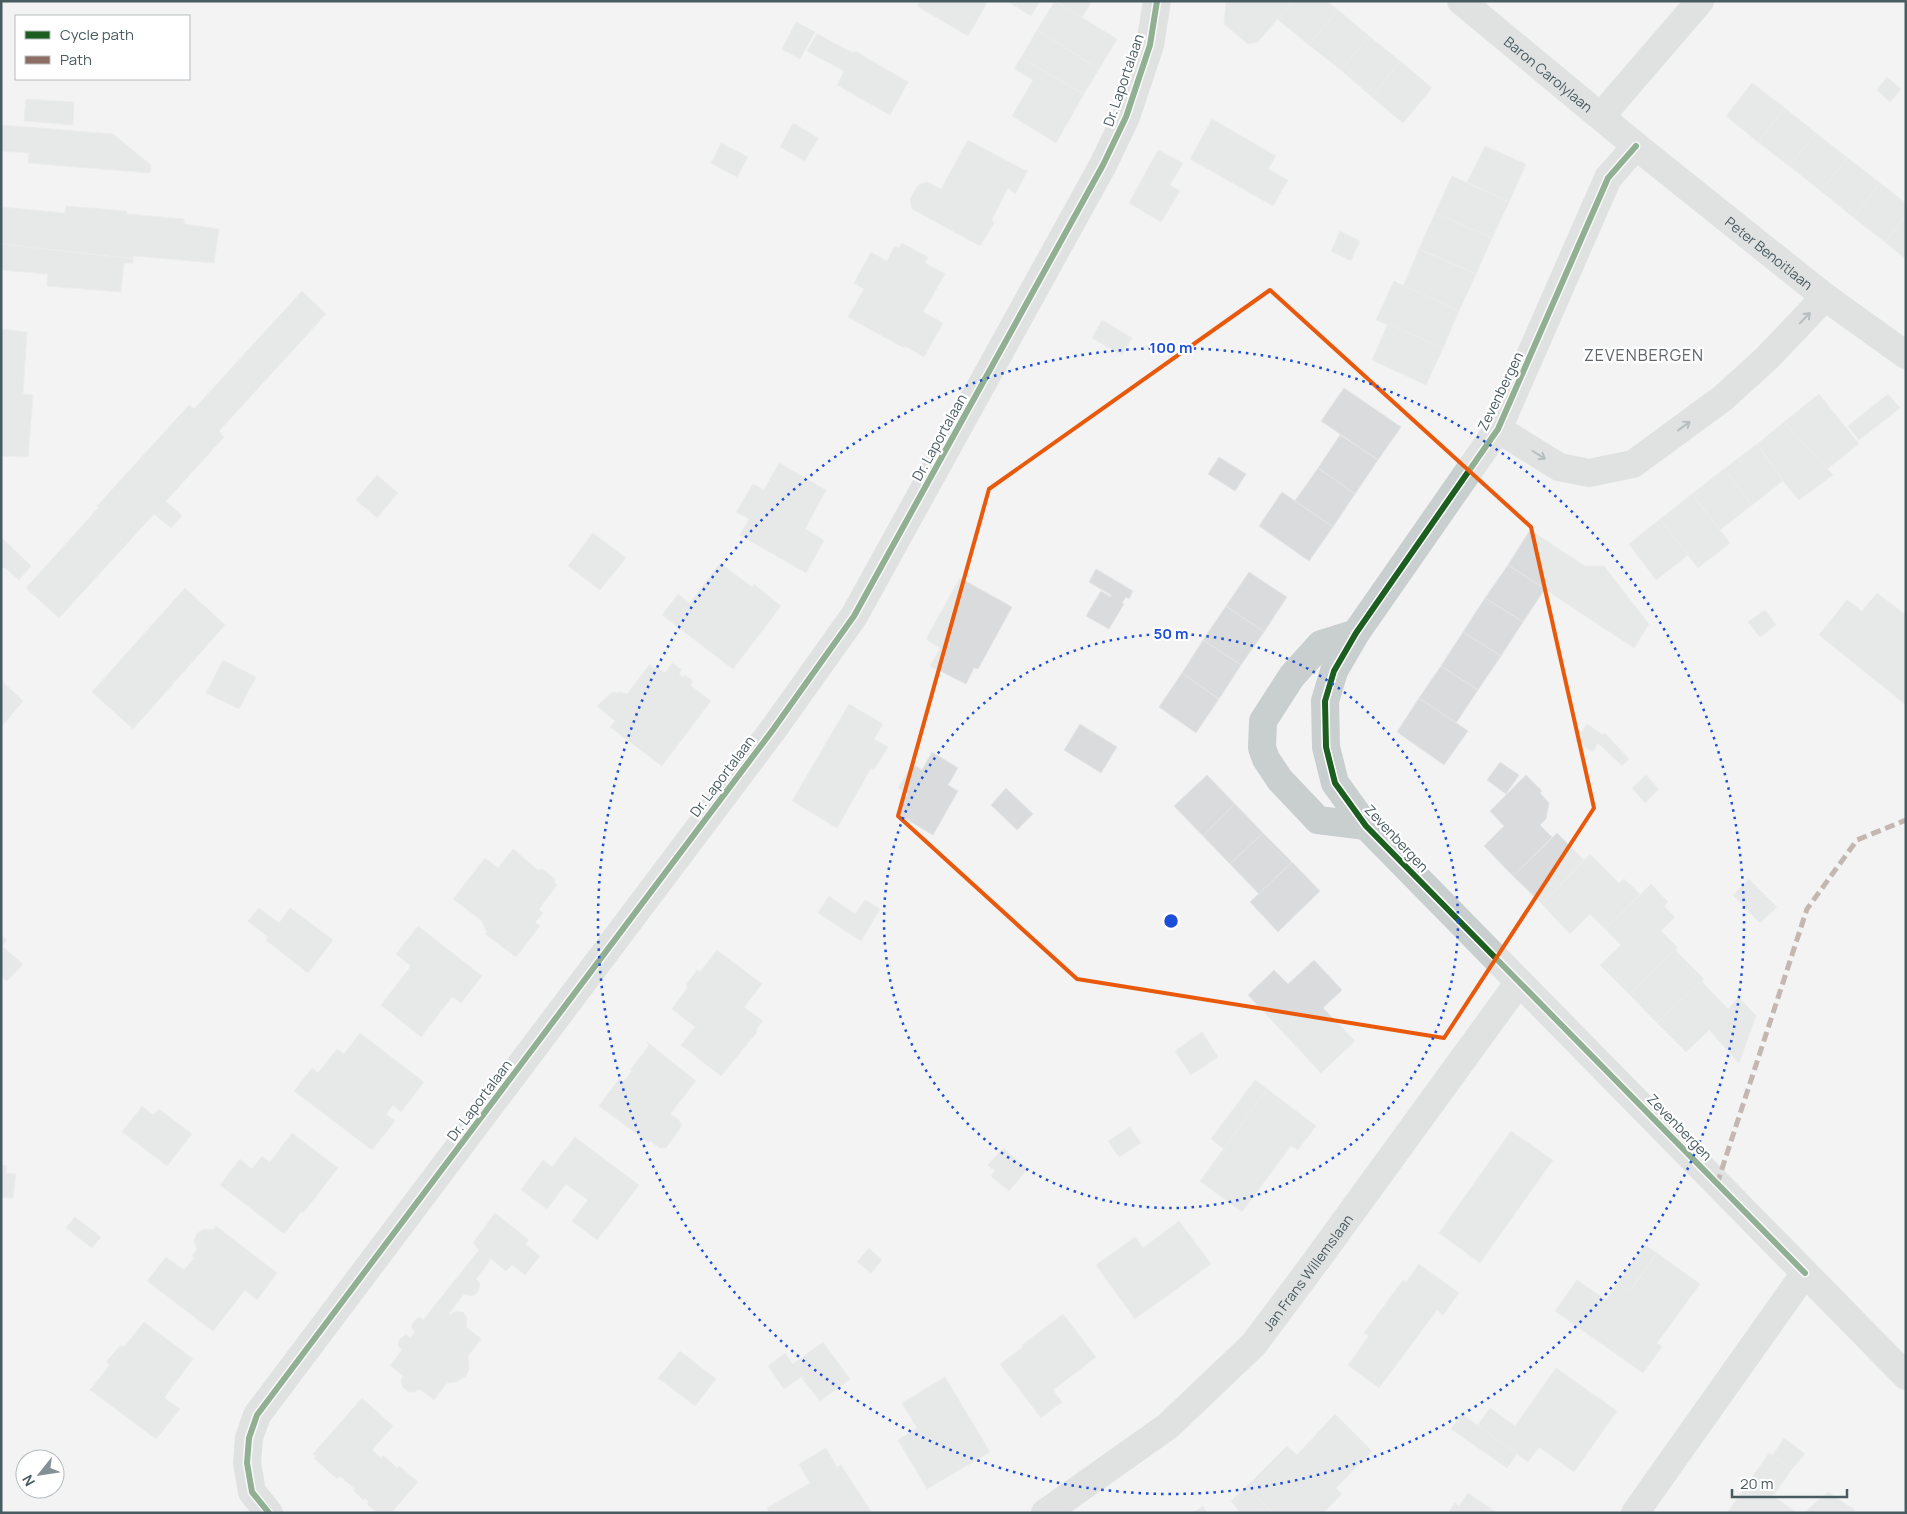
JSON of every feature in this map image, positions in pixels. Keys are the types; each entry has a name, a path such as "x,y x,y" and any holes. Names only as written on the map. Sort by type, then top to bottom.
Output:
{"street":[{"name":"Dr. Laportalaan","path":"269,1513 252,1492 247,1463 249,1438 257,1415 748,762 854,616 1103,165 1126,117 1150,44 1157,1"},
{"name":"Baron Carolylaan","path":"1461,1 1636,146"},
{"path":"1601,116 1700,1"},
{"name":"Peter Benoitlaan","path":"1636,146 1825,298 1906,354"},
{"name":"Zevenbergen","path":"1636,146 1608,178 1498,429 1356,633 1334,671 1325,701 1326,747 1335,783 1366,826 1906,1376"},
{"name":"Zevenbergen","path":"1498,429 1560,467 1589,473 1634,464 1723,398 1767,358 1825,298"},
{"name":"Zevenbergen","path":"1356,633 1321,644 1292,676 1263,721 1262,748 1266,759 1280,780 1318,820 1366,826"},
{"name":"Jan Frans Willemslaan","path":"1045,1513 1168,1426 1254,1344 1519,982"},
{"path":"1635,1513 1805,1273"}],"highlighted area":[{"path":"1270,290 1531,527 1594,808 1444,1038 1077,979 898,816 989,489"}],"building":[{"path":"920,1 983,1 987,3 968,36 917,6"},
{"path":"1007,1 1040,1 1031,16"},
{"path":"1055,1 1117,39 1099,69 1037,30"},
{"path":"1055,1 1092,1 1082,18"},
{"path":"1226,1 1293,1 1258,42 1248,44 1224,24"},
{"path":"1293,1 1327,1 1338,10 1309,45 1277,19"},
{"path":"1338,10 1369,36 1341,70 1309,45"},
{"path":"796,22 815,32 800,59 782,49"},
{"path":"1037,30 1099,69 1084,94 1021,58"},
{"path":"817,34 853,53 855,51 908,82 890,115 837,85 844,71 807,51"},
{"path":"1369,36 1400,61 1372,97 1341,70"},
{"path":"1021,58 1084,94 1056,143 1012,116 1033,80 1014,69"},
{"path":"1400,61 1432,88 1403,123 1372,97"},
{"path":"1887,77 1901,89 1890,102 1877,90"},
{"path":"1752,83 1785,108 1758,142 1726,116"},
{"path":"26,99 74,102 73,125 24,121"},
{"path":"1785,108 1816,133 1789,166 1758,142"},
{"path":"1212,119 1276,156 1268,169 1288,180 1273,206 1190,159"},
{"path":"793,123 818,138 805,161 780,147"},
{"path":"1,125 113,134 151,165 150,173 28,163 29,153 1,151"},
{"path":"1816,133 1848,158 1821,191 1789,166"},
{"path":"968,140 1024,170 1028,170 1015,194 1008,188 992,219 994,223 980,246 912,209 910,199 918,185 927,182 941,189"},
{"path":"721,143 748,157 737,177 711,163"},
{"path":"1485,146 1526,164 1509,202 1467,182"},
{"path":"1158,150 1183,163 1170,185 1180,191 1161,222 1129,203"},
{"path":"1848,158 1880,183 1854,218 1821,191"},
{"path":"1452,176 1509,202 1492,238 1435,213"},
{"path":"1880,183 1906,203 1906,215 1885,242 1854,218"},
{"path":"66,206 126,211 127,214 184,219 184,224 219,229 214,263 134,256 133,259 1,244 1,207 65,213"},
{"path":"1435,213 1492,238 1476,274 1419,249"},
{"path":"1906,215 1906,259 1885,242"},
{"path":"1340,231 1360,241 1351,261 1331,251"},
{"path":"902,243 928,257 925,263 945,274 923,312 943,323 924,357 848,317 864,289 854,283 871,252 887,261 895,246 899,248"},
{"path":"1,244 133,259 133,263 124,263 121,292 47,286 48,274 1,270"},
{"path":"1419,249 1476,274 1459,311 1403,286"},
{"path":"1394,281 1459,311 1443,348 1376,320"},
{"path":"302,291 326,314 219,431 224,437 166,501 182,516 171,528 154,514 59,618 26,588 99,507 97,506 189,405 194,409"},
{"path":"1102,320 1132,338 1122,355 1092,338"},
{"path":"1388,324 1443,348 1426,385 1372,360"},
{"path":"1,329 27,332 23,394 33,395 28,457 1,456"},
{"path":"1344,388 1401,427 1378,460 1321,421"},
{"path":"1819,394 1859,444 1827,469 1784,422"},
{"path":"1888,394 1900,408 1859,440 1848,426"},
{"path":"1784,422 1833,475 1799,500 1757,444"},
{"path":"1340,435 1378,460 1355,494 1318,468"},
{"path":"1757,444 1783,481 1752,505 1724,469"},
{"path":"1219,457 1246,474 1235,491 1208,474"},
{"path":"779,463 826,490 805,529 824,540 806,573 740,535 749,519 736,512 753,484 764,490"},
{"path":"1318,468 1355,494 1333,527 1295,501"},
{"path":"1724,469 1752,505 1720,530 1692,494"},
{"path":"377,475 398,493 377,518 356,500"},
{"path":"1282,492 1333,527 1309,561 1259,526"},
{"path":"1692,494 1730,543 1698,568 1660,519"},
{"path":"1660,519 1688,555 1656,580 1629,544"},
{"path":"1530,530 1585,566 1604,566 1649,624 1634,648 1508,565"},
{"path":"593,533 626,558 600,590 568,566"},
{"path":"1,537 31,566 19,580 4,567 1,570"},
{"path":"720,563 752,587 754,584 781,606 733,669 662,615 678,594 690,603"},
{"path":"1508,565 1545,589 1523,622 1485,598"},
{"path":"1096,569 1133,591 1129,599 1126,597 1122,603 1124,604 1109,629 1086,616 1101,591 1111,597 1111,595 1089,582"},
{"path":"1249,572 1287,597 1264,632 1226,606"},
{"path":"960,578 1012,607 978,669 974,668 966,684 930,666 940,648 928,641 927,637"},
{"path":"185,588 225,625 133,729 92,692"},
{"path":"1877,593 1906,615 1906,705 1819,635 1847,600 1862,611"},
{"path":"1485,598 1523,622 1501,656 1463,632"},
{"path":"1226,606 1264,632 1241,665 1203,640"},
{"path":"1765,610 1776,625 1760,637 1748,622"},
{"path":"1463,632 1501,656 1478,690 1441,666"},
{"path":"1203,640 1241,665 1219,699 1182,673"},
{"path":"223,660 256,677 239,709 206,693"},
{"path":"672,663 682,670 679,674 683,677 685,675 693,681 690,685 711,701 662,766 610,727 615,721 597,706 611,693 621,692 627,694 650,664 654,669 656,667 665,673"},
{"path":"1441,666 1478,690 1456,723 1419,698"},
{"path":"1182,673 1219,699 1196,733 1159,707"},
{"path":"1,678 23,701 2,726"},
{"path":"1419,698 1468,731 1444,765 1397,732"},
{"path":"849,704 883,724 874,739 888,747 874,770 871,768 837,828 792,801"},
{"path":"1080,724 1117,747 1101,773 1064,750"},
{"path":"1587,724 1603,735 1605,733 1629,759 1622,766 1598,743 1593,752 1576,741"},
{"path":"932,752 958,768 948,785 958,791 933,835 896,813 908,794 898,788 913,764 922,770"},
{"path":"1500,762 1519,775 1506,794 1487,780"},
{"path":"1207,775 1235,804 1203,836 1174,806"},
{"path":"1526,775 1542,791 1540,793 1549,803 1546,819 1540,825 1552,837 1513,876 1484,846 1504,826 1490,811"},
{"path":"1646,775 1659,789 1645,803 1632,788"},
{"path":"1006,788 1033,814 1017,830 991,805"},
{"path":"1235,804 1263,833 1230,864 1203,836"},
{"path":"1263,833 1292,862 1259,894 1230,864"},
{"path":"1557,833 1584,860 1542,904 1513,876"},
{"path":"513,849 538,870 542,869 555,879 557,885 539,909 543,913 535,922 540,926 516,957 485,934 487,932 481,920 453,899 485,858 498,868"},
{"path":"1590,854 1619,883 1624,879 1640,894 1605,929 1590,914 1570,934 1542,904"},
{"path":"1292,862 1320,891 1278,932 1250,902"},
{"path":"1749,879 1777,907 1760,923 1733,895"},
{"path":"1651,884 1668,902 1664,906 1675,917 1661,931 1678,948 1629,994 1600,965 1621,945 1605,929"},
{"path":"829,896 855,914 865,900 880,909 861,941 818,913"},
{"path":"259,908 279,923 290,908 333,940 308,973 266,940 268,937 248,921"},
{"path":"418,926 482,976 461,1003 452,997 421,1037 381,1005 411,966 396,954"},
{"path":"1,935 7,940 2,946 23,964 7,981 1,977"},
{"path":"717,950 762,984 744,1007 763,1021 756,1030 757,1032 721,1076 681,1045 695,1027 672,1009 688,987 686,985 697,970 700,972"},
{"path":"1675,950 1704,979 1657,1023 1629,994"},
{"path":"1314,960 1342,990 1323,1008 1355,1041 1321,1073 1248,995 1274,970 1288,984"},
{"path":"1701,981 1728,1009 1739,997 1756,1016 1739,1063 1709,1030 1686,1052 1657,1023"},
{"path":"1202,1032 1218,1057 1191,1075 1175,1051"},
{"path":"360,1033 424,1082 401,1112 393,1105 386,1114 395,1121 372,1150 294,1091 312,1068 318,1073 337,1049 344,1054"},
{"path":"647,1042 696,1081 670,1114 679,1120 682,1126 666,1148 660,1148 650,1141 649,1143 599,1106 619,1079 623,1082 632,1071 630,1070 649,1046"},
{"path":"1255,1080 1267,1089 1224,1149 1211,1139"},
{"path":"1267,1089 1316,1126 1298,1150 1291,1146 1242,1212 1200,1181"},
{"path":"142,1106 153,1115 159,1109 192,1134 167,1166 122,1132"},
{"path":"1130,1127 1141,1143 1119,1157 1108,1141"},
{"path":"1511,1131 1553,1160 1480,1263 1439,1233"},
{"path":"292,1133 338,1168 284,1234 220,1185 240,1159 252,1169 262,1156 270,1162"},
{"path":"575,1137 639,1185 597,1240 572,1221 588,1200 566,1184 547,1209 521,1190 543,1160 552,1167"},
{"path":"1003,1148 1028,1169 1009,1191 991,1176 995,1171 988,1165"},
{"path":"1,1165 7,1166 6,1173 16,1174 13,1198 1,1197"},
{"path":"495,1213 529,1240 525,1244 540,1256 525,1275 512,1265 506,1271 491,1259 476,1279 480,1284 478,1292 472,1296 464,1294 449,1314 456,1311 463,1312 467,1318 466,1327 481,1339 468,1356 469,1369 466,1376 456,1382 447,1383 434,1400 420,1389 408,1392 402,1386 401,1379 403,1376 390,1365 402,1350 398,1346 399,1340 406,1334 410,1338 415,1332 411,1327 414,1321 420,1317 423,1320 479,1250 473,1243"},
{"path":"75,1217 101,1237 92,1248 66,1228"},
{"path":"1179,1221 1211,1264 1135,1319 1096,1265 1135,1237 1143,1248"},
{"path":"216,1226 277,1273 257,1300 245,1290 213,1331 147,1281 166,1257 184,1270 195,1257 192,1256 197,1249 194,1241 197,1233 204,1229 213,1230"},
{"path":"1645,1245 1657,1253 1630,1291 1618,1283"},
{"path":"869,1248 882,1260 871,1273 857,1262"},
{"path":"1657,1253 1700,1284 1657,1343 1662,1347 1643,1373 1555,1311 1577,1280 1606,1300 1618,1283 1630,1291"},
{"path":"1419,1264 1459,1293 1443,1315 1437,1310 1379,1388 1348,1365 1369,1336 1364,1333 1403,1280 1406,1282"},
{"path":"1063,1314 1096,1357 1053,1390 1062,1402 1041,1418 1000,1364"},
{"path":"144,1322 193,1359 164,1398 180,1409 156,1439 90,1390 109,1366 107,1361 120,1346 125,1346"},
{"path":"823,1342 850,1379 820,1401 801,1377 784,1389 768,1366 785,1353 793,1364"},
{"path":"680,1351 716,1379 695,1406 658,1378"},
{"path":"1556,1368 1617,1411 1574,1472 1539,1447 1528,1462 1477,1426 1490,1408 1515,1426"},
{"path":"945,1377 990,1452 927,1489 898,1440 917,1428 902,1403"},
{"path":"362,1398 393,1426 372,1450 381,1458 383,1455 397,1468 399,1466 418,1482 391,1513 377,1513 367,1504 369,1502 365,1498 363,1500 354,1491 355,1489 340,1476 337,1479 314,1458 316,1456 313,1454"},
{"path":"1335,1414 1372,1451 1336,1488 1342,1494 1323,1513 1273,1513 1246,1487 1287,1446 1297,1455"},
{"path":"1462,1414 1517,1454 1507,1468 1451,1429"},
{"path":"1784,1438 1805,1454 1792,1469 1772,1456"},
{"path":"826,1448 837,1467 841,1465 872,1513 770,1513 767,1508 810,1483 799,1464"},
{"path":"1769,1453 1792,1469 1773,1496 1797,1513 1727,1513"},
{"path":"1246,1487 1273,1513 1241,1513 1231,1501"},
{"path":"1828,1492 1855,1510 1852,1513 1804,1513"},
{"path":"1468,1493 1497,1513 1448,1513 1455,1503 1459,1506"},
{"path":"1203,1506 1207,1513 1193,1513"}],"marked path":[{"path":"1717,1184 1807,909 1857,840 1906,820"}],"cycle path":[{"path":"269,1513 252,1492 247,1463 249,1438 257,1415 772,731 854,616 1103,165 1126,117 1150,45 1157,1"},
{"path":"1636,146 1608,178 1498,429 1356,633 1334,671 1325,701 1326,747 1335,783 1366,826 1805,1273"}],"district":[{"name":"ZEVENBERGEN","path":"1644,355"}]}
